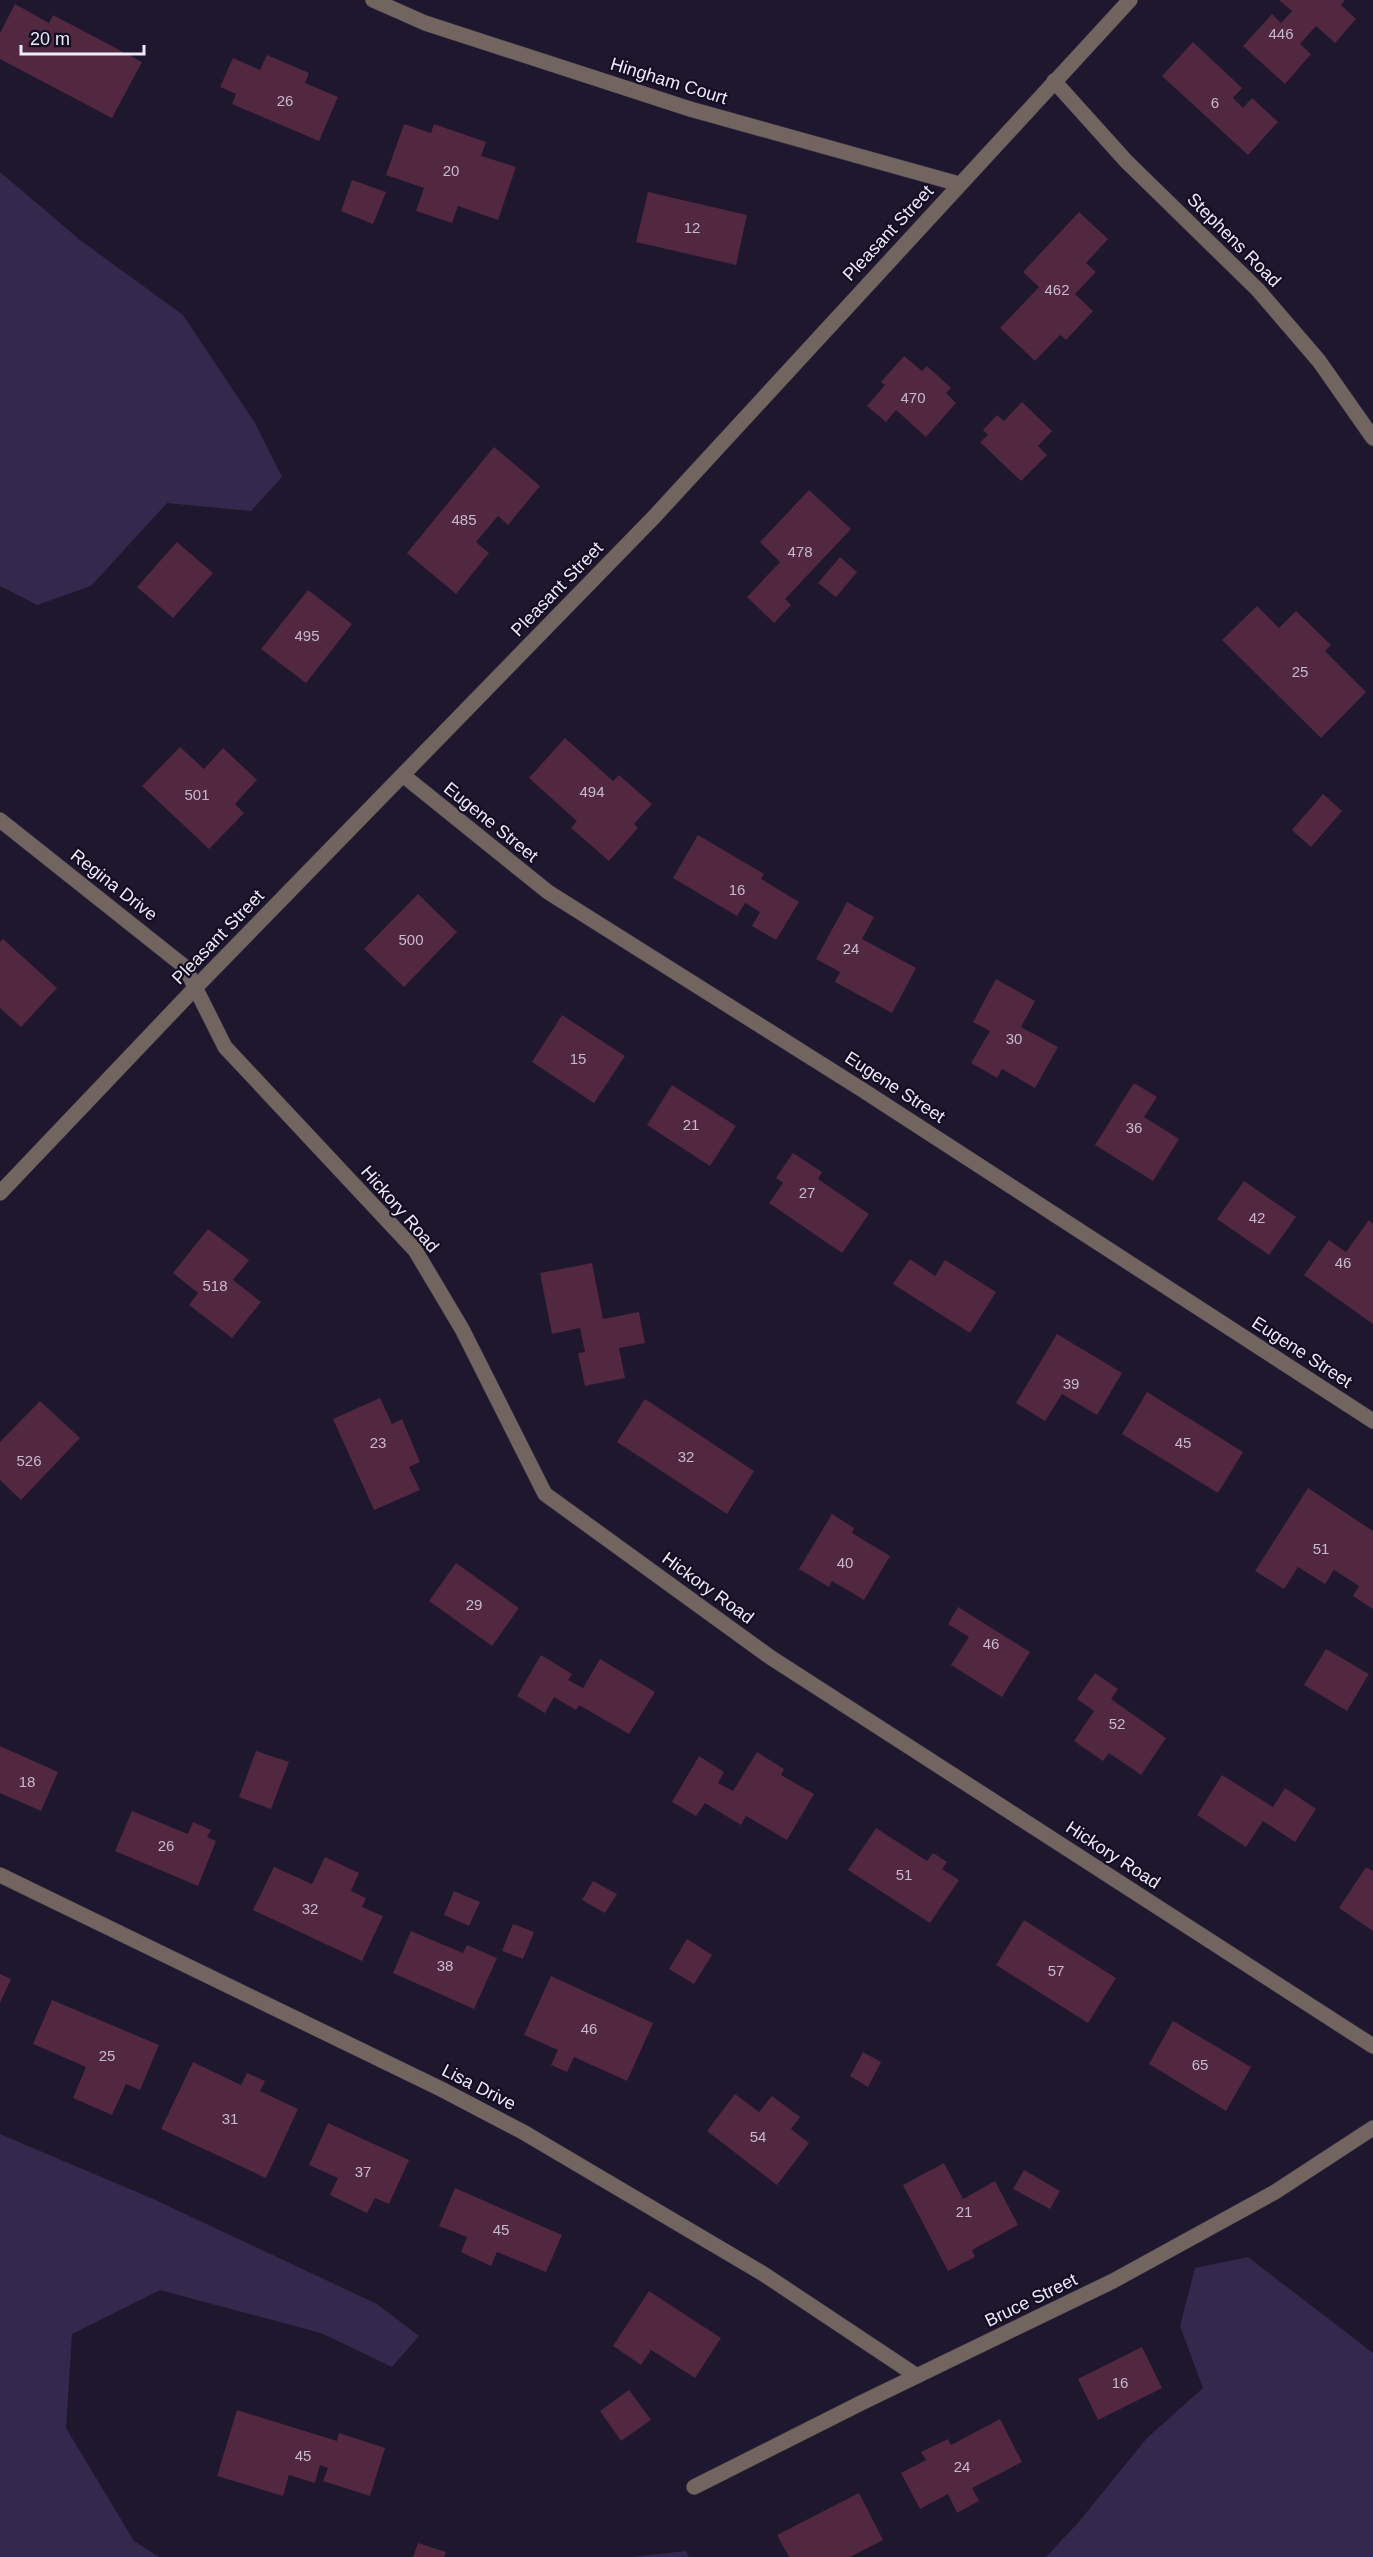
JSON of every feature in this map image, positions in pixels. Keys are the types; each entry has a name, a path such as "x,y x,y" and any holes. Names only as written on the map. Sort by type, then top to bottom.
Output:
{"street":[{"name":"Hingham Court","path":"373,0 426,23 690,109 959,184"},
{"name":"Pleasant Street","path":"0,1193 196,987 654,517 1130,0"},
{"name":"Stephens Road","path":"1054,81 1126,161 1258,290 1319,360 1373,438"},
{"name":"Eugene Street","path":"404,776 548,892 861,1089 1373,1421"},
{"name":"Regina Drive","path":"0,820 185,967 196,987"},
{"name":"Hickory Road","path":"196,987 225,1047 415,1250 462,1329 545,1494 770,1657 1373,2046"},
{"name":"Lisa Drive","path":"0,1875 441,2089 523,2132 762,2273 917,2376"},
{"name":"Bruce Street","path":"694,2487 1113,2281 1275,2192 1373,2128"}],"shaded area":[{"path":"0,172 80,240 183,315 255,423 282,477 251,511 167,503 91,586 37,605 0,586"},
{"path":"0,2134 153,2199 377,2304 419,2336 392,2367 321,2333 160,2290 72,2334 66,2428 134,2541 159,2557 0,2557"},
{"path":"1248,2257 1373,2353 1373,2557 1046,2557 1077,2524 1147,2438 1203,2388 1180,2326 1195,2268"},
{"path":"686,2551 689,2557 632,2557"}],"building":[{"path":"1279,0 1345,0 1341,5 1356,19 1335,43 1316,26 1300,44 1311,54 1285,84 1243,46 1272,14 1281,23 1292,11"},
{"path":"15,4 49,23 53,15 142,62 112,118 0,59 0,33"},
{"path":"1193,42 1242,88 1233,98 1243,108 1252,98 1278,122 1248,155 1162,76"},
{"path":"267,55 309,73 305,83 338,97 319,141 232,104 236,94 220,87 233,58 260,70"},
{"path":"404,124 431,133 434,124 486,142 481,156 516,167 498,220 458,206 452,223 416,211 424,188 386,175"},
{"path":"352,180 386,192 373,224 341,211"},
{"path":"648,192 747,215 736,265 636,242"},
{"path":"1079,212 1108,239 1086,263 1096,272 1075,294 1093,311 1066,340 1060,335 1035,361 1000,328 1039,287 1023,272"},
{"path":"904,356 922,371 927,366 951,388 946,393 956,403 926,437 896,410 886,422 867,406 885,385 881,382"},
{"path":"1022,402 1052,431 1038,446 1047,455 1021,481 980,442 988,435 983,430 997,415 1004,421"},
{"path":"494,447 540,486 508,525 498,516 476,542 489,553 456,594 407,553"},
{"path":"809,490 851,529 785,599 791,605 774,623 747,597 780,562 760,542"},
{"path":"177,542 213,573 173,618 137,587"},
{"path":"840,557 857,572 836,597 818,583"},
{"path":"308,590 352,624 306,683 261,649"},
{"path":"1257,606 1279,628 1296,611 1331,645 1325,651 1366,692 1321,738 1222,640"},
{"path":"565,738 613,781 619,775 652,804 634,824 638,828 609,861 571,828 577,821 529,778"},
{"path":"180,747 204,769 223,748 257,780 235,804 244,813 209,849 142,786"},
{"path":"1323,794 1342,811 1311,847 1292,830"},
{"path":"698,835 764,874 761,879 799,902 776,940 752,926 760,912 745,903 737,916 673,878"},
{"path":"418,894 457,932 404,987 364,949"},
{"path":"847,902 874,917 862,939 916,968 892,1013 835,982 840,972 816,959"},
{"path":"3,939 57,988 21,1027 0,1008 0,942"},
{"path":"996,979 1035,1001 1021,1027 1058,1047 1035,1088 1002,1069 997,1078 971,1063 990,1031 973,1022"},
{"path":"562,1015 625,1056 594,1103 532,1062"},
{"path":"1134,1083 1157,1097 1144,1117 1179,1139 1153,1181 1095,1145"},
{"path":"672,1085 736,1126 710,1166 647,1125"},
{"path":"793,1153 822,1172 818,1179 869,1214 842,1253 769,1203 783,1183 776,1178"},
{"path":"1244,1181 1296,1217 1269,1255 1217,1219"},
{"path":"1369,1220 1373,1224 1373,1324 1304,1275 1329,1240 1346,1252"},
{"path":"208,1229 249,1260 233,1280 261,1302 232,1338 189,1305 198,1293 173,1273"},
{"path":"910,1259 935,1276 945,1260 996,1292 970,1333 893,1284"},
{"path":"592,1263 603,1319 639,1312 645,1343 619,1348 625,1378 585,1386 578,1353 585,1352 580,1328 552,1334 540,1273"},
{"path":"1057,1334 1122,1373 1097,1415 1062,1394 1045,1421 1016,1403"},
{"path":"1147,1392 1243,1452 1218,1493 1122,1434"},
{"path":"380,1398 392,1424 402,1419 420,1462 409,1467 420,1490 374,1510 333,1419"},
{"path":"645,1399 754,1471 727,1514 617,1442"},
{"path":"40,1401 80,1438 21,1500 0,1480 0,1442"},
{"path":"1308,1488 1373,1531 1373,1609 1353,1596 1359,1586 1334,1570 1325,1584 1298,1567 1284,1589 1255,1571"},
{"path":"832,1514 854,1528 852,1533 890,1556 864,1600 832,1581 829,1587 799,1569"},
{"path":"456,1563 519,1608 492,1646 429,1601"},
{"path":"958,1607 1030,1652 1002,1697 951,1665 969,1637 948,1624"},
{"path":"1326,1649 1369,1674 1347,1711 1304,1685"},
{"path":"541,1655 572,1674 568,1680 583,1688 600,1659 655,1692 629,1734 579,1705 576,1710 554,1697 545,1713 517,1696"},
{"path":"1095,1673 1118,1689 1111,1699 1166,1738 1141,1775 1109,1753 1103,1761 1074,1741 1094,1711 1077,1699"},
{"path":"0,1746 58,1772 41,1811 0,1793"},
{"path":"256,1751 289,1762 271,1809 239,1797"},
{"path":"757,1752 784,1769 781,1775 814,1794 787,1840 746,1816 741,1825 705,1803 696,1816 672,1802 699,1756 724,1772 718,1783 733,1791"},
{"path":"1222,1775 1273,1807 1285,1788 1316,1809 1295,1842 1263,1821 1246,1847 1197,1815"},
{"path":"132,1811 188,1834 193,1822 211,1830 207,1837 216,1841 198,1886 115,1851"},
{"path":"876,1828 927,1861 933,1853 947,1862 942,1869 959,1880 930,1923 848,1870"},
{"path":"325,1857 359,1873 351,1891 366,1898 362,1907 383,1916 362,1961 253,1910 274,1867 312,1884"},
{"path":"1366,1867 1373,1871 1373,1931 1339,1908"},
{"path":"593,1881 617,1894 605,1913 582,1900"},
{"path":"454,1891 480,1902 469,1926 444,1915"},
{"path":"1024,1920 1116,1978 1088,2023 996,1965"},
{"path":"513,1924 534,1932 523,1959 502,1951"},
{"path":"411,1931 463,1953 467,1945 497,1958 474,2009 393,1973"},
{"path":"687,1939 712,1955 694,1984 669,1969"},
{"path":"0,1974 11,1979 0,2003"},
{"path":"551,1976 653,2023 627,2081 574,2057 567,2072 551,2065 558,2050 524,2035"},
{"path":"52,2000 159,2045 140,2090 126,2084 112,2115 73,2098 86,2067 33,2044"},
{"path":"1173,2021 1251,2067 1226,2111 1149,2064"},
{"path":"863,2052 881,2062 868,2087 850,2076"},
{"path":"193,2062 241,2085 247,2073 265,2081 260,2091 298,2109 266,2178 161,2129"},
{"path":"735,2094 759,2112 772,2096 800,2117 791,2129 809,2143 777,2185 707,2131"},
{"path":"328,2123 409,2160 389,2204 375,2198 367,2213 330,2195 338,2178 309,2165"},
{"path":"944,2163 963,2199 995,2181 1018,2225 972,2250 975,2257 948,2271 903,2185"},
{"path":"1024,2170 1060,2191 1050,2209 1013,2189"},
{"path":"455,2188 562,2235 546,2272 497,2252 491,2266 461,2252 467,2237 439,2226"},
{"path":"649,2291 721,2338 695,2378 651,2350 641,2365 613,2346"},
{"path":"1142,2347 1162,2388 1098,2420 1078,2379"},
{"path":"629,2390 651,2420 621,2441 600,2411"},
{"path":"237,2410 337,2441 339,2433 385,2448 370,2496 323,2481 328,2468 320,2465 315,2483 289,2475 283,2496 217,2476"},
{"path":"1000,2419 1022,2462 972,2488 979,2501 957,2513 948,2494 920,2509 901,2473 926,2460 921,2452 948,2439 951,2445"},
{"path":"859,2493 883,2540 850,2557 789,2557 777,2535"},
{"path":"418,2543 446,2552 444,2557 413,2557"}]}
